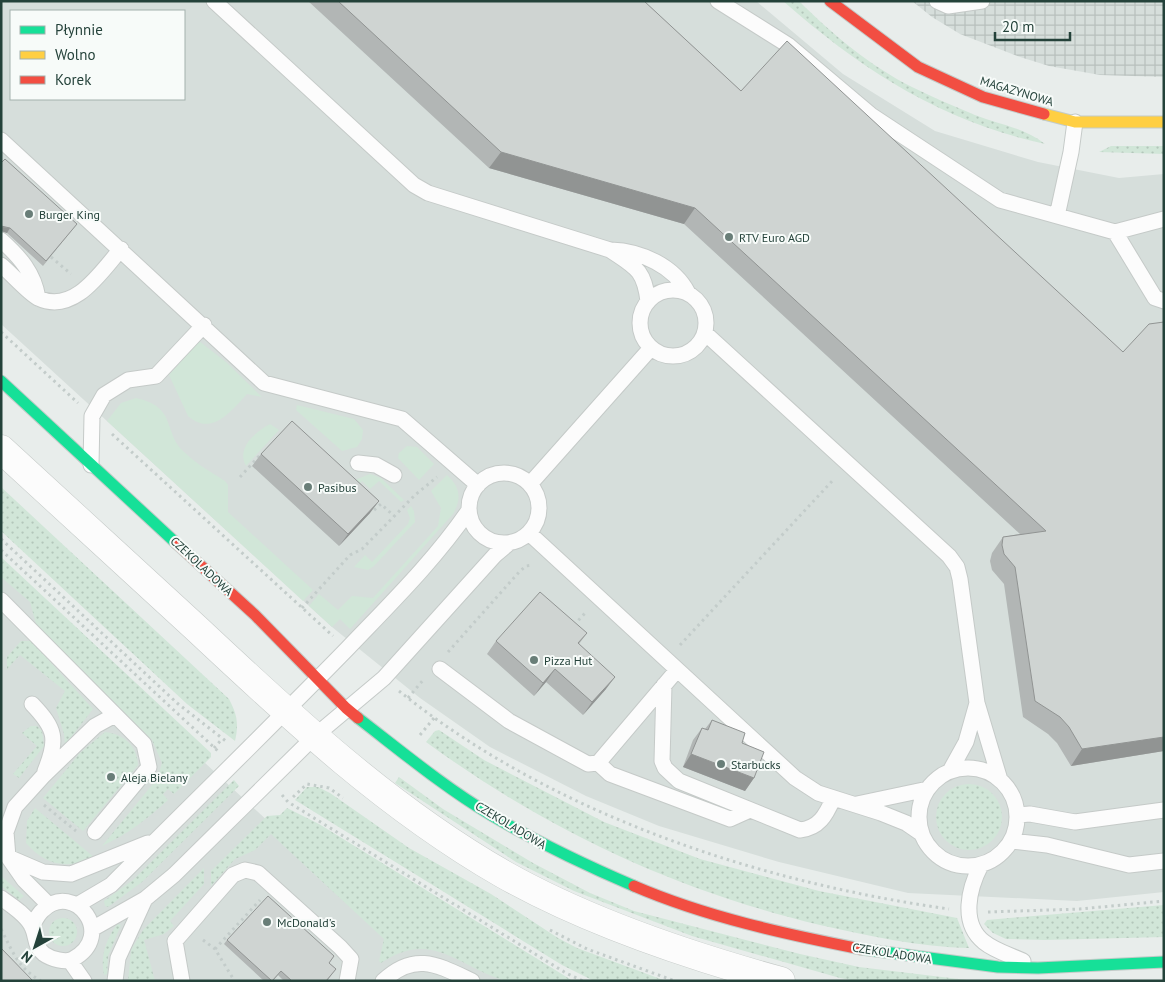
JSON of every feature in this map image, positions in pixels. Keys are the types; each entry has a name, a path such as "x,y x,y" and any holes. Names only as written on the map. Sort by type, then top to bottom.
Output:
{"street":[{"name":"MAGAZYNOWA","path":"830,1 918,67 983,97 1075,122 1164,122"},
{"name":"CZEKOLADOWA","path":"1,381 255,615 319,678 346,708 418,764 490,814 580,863 669,901 792,935 874,952 998,967 1038,968 1164,962"},
{"path":"1,449 286,712 378,791 446,838 504,874 596,918 702,958 781,981"}],"lane":[{"path":"214,1 414,185 428,193 610,250 634,266 643,277 648,301"},
{"path":"718,1 788,45 871,115 1000,200 1115,232 1164,219"},
{"path":"937,1 948,6 982,1"},
{"path":"1057,216 1071,152 1075,122"},
{"path":"1,140 204,325 264,383 402,419 478,485"},
{"path":"1115,232 1155,298 1164,301"},
{"path":"1,240 15,252 35,280 38,298"},
{"path":"1,264 38,298 64,302 82,293 121,249"},
{"path":"610,250 629,250 656,261 683,283 688,293"},
{"path":"667,290 688,293 696,298 705,312 707,320 705,333 696,348 680,356 662,355 651,348 644,340 640,324 643,308 648,301 667,290"},
{"path":"91,464 92,416 104,395 115,386 128,380 156,376 204,325"},
{"path":"705,333 950,556 957,567 960,579 977,703 1000,780"},
{"path":"530,484 651,348"},
{"path":"358,463 376,465 394,475"},
{"path":"499,473 516,475 530,484 540,506 537,523 529,534 517,542 508,544 498,544 481,535 470,519 469,510 472,495 478,485 490,476 499,473"},
{"path":"77,905 112,886 286,712 454,532 469,510"},
{"path":"529,534 810,790 833,799 857,804 906,823 922,834"},
{"path":"92,929 145,899 174,875 315,736 384,678 495,555 508,544"},
{"path":"1,600 20,622 144,744 149,767 95,832"},
{"path":"437,667 509,721 588,764 598,763 664,685 672,665"},
{"path":"664,685 661,751 665,768 679,781 800,830 807,829 820,821 833,799"},
{"path":"950,771 966,742 977,703"},
{"path":"32,704 52,730 54,749 44,775"},
{"path":"49,905 24,880 8,857 6,832 15,807 44,775 96,726 115,715"},
{"path":"598,763 610,774 730,819 750,810"},
{"path":"971,768 992,774 1000,780 1009,790 1018,815 1012,841 993,860 981,865 966,866 952,864 939,857 929,847 922,834 919,811 928,790 934,782 950,771 971,768"},
{"path":"857,804 928,790"},
{"path":"1018,815 1030,814 1075,822 1164,810"},
{"path":"8,857 43,872 71,874 157,840"},
{"path":"1012,841 1047,845 1129,865 1164,861"},
{"path":"981,865 969,899 968,912 976,933 983,941 1038,968"},
{"path":"182,981 175,941 233,875 245,870 258,873 340,947 350,959 347,981"},
{"path":"1,898 32,926 34,938 44,954 52,959 70,961 87,948 92,929 90,920 77,905 68,902 49,905 41,911 32,926"},
{"path":"115,981 118,958 145,899"},
{"path":"702,958 732,981"},
{"path":"70,961 84,981"},
{"path":"383,981 401,967 423,963 437,965 472,981"}],"path":[{"path":"51,257 74,277"},
{"path":"1,332 334,637"},
{"path":"240,477 265,450"},
{"path":"302,608 350,556 362,549 452,461"},
{"path":"672,665 839,474"},
{"path":"366,505 373,512 381,504 394,516"},
{"path":"1,539 176,703 233,747"},
{"path":"1,550 224,758"},
{"path":"408,698 520,571 526,566 533,565 539,567"},
{"path":"580,604 594,617"},
{"path":"570,629 587,610"},
{"path":"399,690 434,718 509,766 602,813 691,848 787,876 904,903 968,912 1080,909 1164,901"},
{"path":"417,738 434,718"},
{"path":"214,748 222,739"},
{"path":"293,797 307,784 314,784 329,788 349,802"},
{"path":"280,793 288,802 566,973 583,981"},
{"path":"215,949 263,898"},
{"path":"1,929 16,959 27,973 41,981"},
{"path":"201,939 215,949 234,981"}],"shaded area":[{"path":"1,1 756,1 843,74 935,131 1038,162 1119,178 1164,174 1164,892 1077,901 908,893 779,862 659,826 586,796 490,747 420,698 332,627 1,324"},
{"path":"912,1 1164,1 1164,77 1100,75 1049,66 960,34 932,17"},
{"name":"Aleja Bielany","path":"1,574 367,913 504,981 1,981"}],"green space":[{"path":"783,1 799,1 852,48 896,79 968,112 1027,133 1045,144 971,122 905,90 843,50"},
{"path":"1111,146 1164,146 1164,154 1099,152"},
{"path":"199,341 226,362 262,397 247,394 228,414 213,423 197,422 188,416 169,375"},
{"path":"136,398 158,407 164,413 173,436 183,451 225,481 228,485 228,512 313,590 303,601 107,421 121,403"},
{"path":"297,405 354,419 363,430 362,439 357,447 342,451 296,410"},
{"path":"270,424 279,430 246,466 243,453 245,447 253,436"},
{"path":"407,446 417,447 434,464 419,480 398,458 399,453"},
{"path":"370,474 381,478 404,500 401,502 379,481 370,489 362,481 353,491 350,482"},
{"path":"447,475 455,484 458,493 458,503 453,514 350,629 340,619 332,627 309,606 319,594 338,610 352,596 373,598 438,526 441,508 431,491"},
{"path":"1,487 229,699 236,719 235,741 187,704 1,531"},
{"path":"411,506 414,511 415,522 374,566 368,570 354,567 365,555 372,562 408,524 410,518 407,510"},
{"path":"1,557 211,753 211,757 174,794 168,789 163,794 168,800 145,820 102,846 157,779 162,763 152,740 36,624 30,602 1,577"},
{"path":"21,641 31,641 93,709 65,745 64,734 56,708 65,691 20,655 7,669 7,657"},
{"path":"31,726 37,726 42,731 44,746 19,778 13,774 37,746 22,733"},
{"path":"439,730 484,760 604,822 700,859 819,891 957,918 969,948 913,943 820,925 766,911 663,875 565,829 518,803 472,774 426,742 435,731"},
{"path":"105,732 118,735 132,746 138,765 83,831 43,798 80,753"},
{"path":"399,777 443,809 533,863 590,893 634,911 800,954 859,967 975,981 857,981 840,978 692,936 574,891 516,862 395,783"},
{"path":"234,780 239,786 142,882 108,907 105,906 104,901 133,880"},
{"path":"962,784 976,784 988,789 997,798 1002,810 1000,830 993,841 976,850 962,850 950,845 941,836 936,824 936,810 941,798 950,789"},
{"path":"307,787 318,787 330,793 409,848 491,894 558,938 577,948 666,981 594,981 562,965 295,800"},
{"path":"35,808 95,858 75,864 66,864 49,861 41,857 26,843 27,821"},
{"path":"287,808 319,824 573,981 503,980 444,954 430,950 415,949 399,953 381,963 379,961 384,939 271,834 255,850 235,859 211,886 211,871 267,816 280,815"},
{"path":"204,868 204,884 170,921 174,926 164,934 144,940 155,981 128,981 131,950 143,930"},
{"path":"1,876 24,896 19,900 1,886"},
{"path":"1164,905 1164,937 1006,939 993,933 984,924 987,920"},
{"path":"63,918 73,922 77,932 73,942 63,946 53,942 49,932 53,922"},
{"path":"117,924 121,925 108,956 107,974 104,975 103,955"}],"building":[{"path":"338,1 644,1 741,91 787,41 1123,352 1149,324 1164,322 1164,737 1082,749 1069,727 1060,717 1035,701 1015,567 1004,554 1002,545 1003,537 1046,531 695,208 501,152"},
{"name":"Burger King","path":"5,159 77,224 46,261 10,228 1,226 1,163"},
{"name":"Pasibus","path":"292,421 379,501 348,534 261,454"},
{"name":"Pizza Hut","path":"540,592 587,633 578,643 615,677 592,702 555,669 543,683 496,641"},
{"path":"712,720 745,733 742,743 764,752 754,778 691,754 702,728 708,730"},
{"name":"McDonald's","path":"268,896 334,956 329,963 336,969 326,981 292,981 281,971 272,981 227,940"},
{"path":"1,948 33,981 1,981"}],"traffic: fast":[{"path":"1,381 176,543"},
{"path":"358,718 440,781 491,815 561,853 634,886"},
{"path":"861,949 998,967 1038,968 1164,962"}],"traffic: slow":[{"path":"1044,114 1075,122 1164,122"}],"traffic: jam":[{"path":"830,1 918,67 983,97 1044,114"},
{"path":"176,543 255,615 358,718"},
{"path":"634,886 717,916 775,931 861,949"}],"place":[{"name":"Burger King","path":"29,214"},
{"name":"RTV Euro AGD","path":"729,237"},
{"name":"Pasibus","path":"308,487"},
{"name":"Pizza Hut","path":"534,660"},
{"name":"Starbucks","path":"721,764"},
{"name":"Aleja Bielany","path":"111,777"},
{"name":"McDonald's","path":"267,922"}]}
